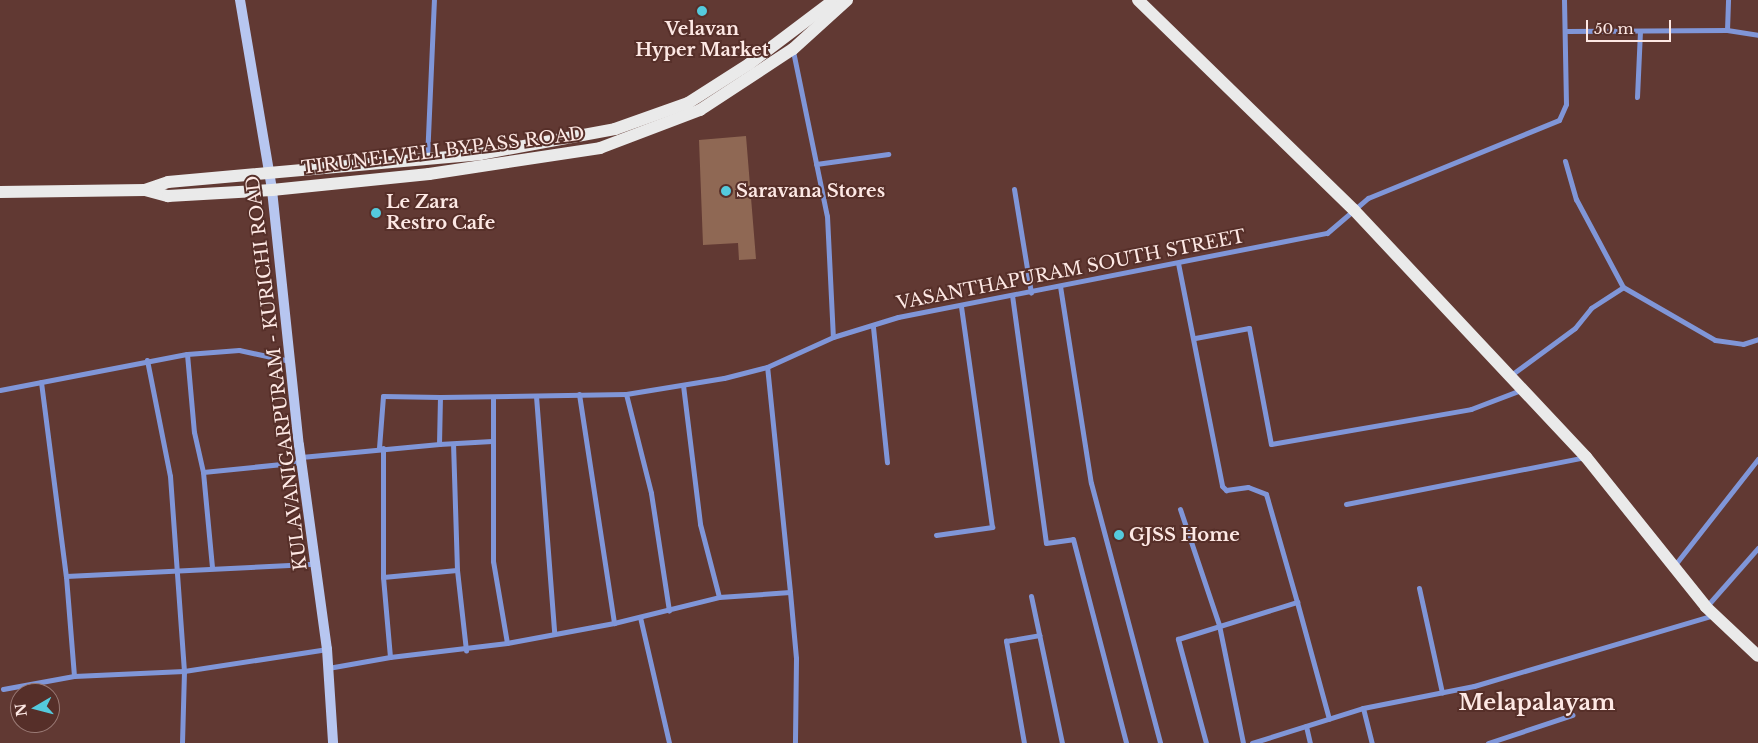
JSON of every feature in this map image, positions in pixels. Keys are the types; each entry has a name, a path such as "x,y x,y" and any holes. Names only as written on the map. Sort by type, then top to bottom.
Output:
{"main road":[{"name":"KULAVANIGARPURAM - KURICHI ROAD","path":"240,0 270,174 301,460 327,649 333,743"},
{"path":"145,190 168,182 427,160 579,138 688,103 749,64 834,0"},
{"name":"TIRUNELVELI BYPASS ROAD","path":"0,192 145,190 168,196 272,190 448,172 600,148 700,110 793,49 847,0"},
{"path":"1138,0 1354,210 1521,390 1586,457 1672,568 1710,611 1758,656"}],"street":[{"path":"427,160 434,0"},
{"name":"VASANTHAPURAM SOUTH STREET","path":"381,448 383,396 493,398 626,394 683,385 767,367 833,337 873,327 898,317 961,307 1327,233 1368,198 1559,120 1566,104 1567,31 1564,0"},
{"path":"1727,30 1728,0"},
{"path":"1567,31 1727,30 1758,36"},
{"path":"1637,97 1640,32"},
{"path":"793,49 827,216 833,337"},
{"path":"816,164 888,154"},
{"path":"1565,161 1576,198 1623,286 1715,340 1743,344 1758,339"},
{"path":"1014,190 1032,293"},
{"path":"1178,264 1222,486 1226,490 1248,487 1266,494 1298,602 1329,719"},
{"path":"1060,286 1091,483 1160,743"},
{"path":"1509,377 1575,328 1591,308 1623,286"},
{"path":"1012,296 1046,543 1073,539 1126,743"},
{"path":"936,535 992,527 961,307"},
{"path":"873,327 887,462"},
{"path":"1194,338 1249,328 1270,444 1471,409 1521,390"},
{"path":"0,390 147,360 186,354 239,350 290,360"},
{"path":"186,354 194,432 203,472 212,567"},
{"path":"147,360 170,476 175,568 184,671 182,743"},
{"path":"767,367 796,658 795,743"},
{"path":"41,382 66,576 74,676"},
{"path":"683,385 700,524 719,597"},
{"path":"579,394 614,623"},
{"path":"626,394 651,493 669,611"},
{"path":"536,396 554,632"},
{"path":"439,444 440,397"},
{"path":"493,398 493,561 507,643"},
{"path":"203,472 381,448 492,441"},
{"path":"453,444 457,570 466,650"},
{"path":"381,448 382,578 390,656"},
{"path":"1346,504 1586,457"},
{"path":"1672,568 1758,459"},
{"path":"1180,509 1219,625 1243,743"},
{"path":"1252,743 1363,708 1442,693 1710,611 1758,548"},
{"path":"66,576 175,568 315,564"},
{"path":"382,578 457,570"},
{"path":"1419,588 1442,693"},
{"path":"328,668 390,656 466,650 507,643 554,632 614,623 669,611 719,597 790,592"},
{"path":"1031,596 1062,743"},
{"path":"1206,743 1178,638 1298,602"},
{"path":"640,617 669,743"},
{"path":"1024,743 1006,641 1039,635"},
{"path":"3,689 74,676 184,671 327,649"},
{"path":"1363,708 1372,743"},
{"path":"1488,743 1572,715"},
{"path":"1306,726 1310,743"}],"building":[{"name":"Saravana Stores","path":"746,136 756,259 739,260 738,243 703,245 699,140"}],"place":[{"name":"Velavan Hyper Market","path":"702,11"},
{"name":"Saravana Stores","path":"726,191"},
{"name":"Le Zara Restro Cafe","path":"376,213"},
{"name":"GJSS Home","path":"1119,535"}],"district":[{"name":"Melapalayam","path":"1537,703"}]}
